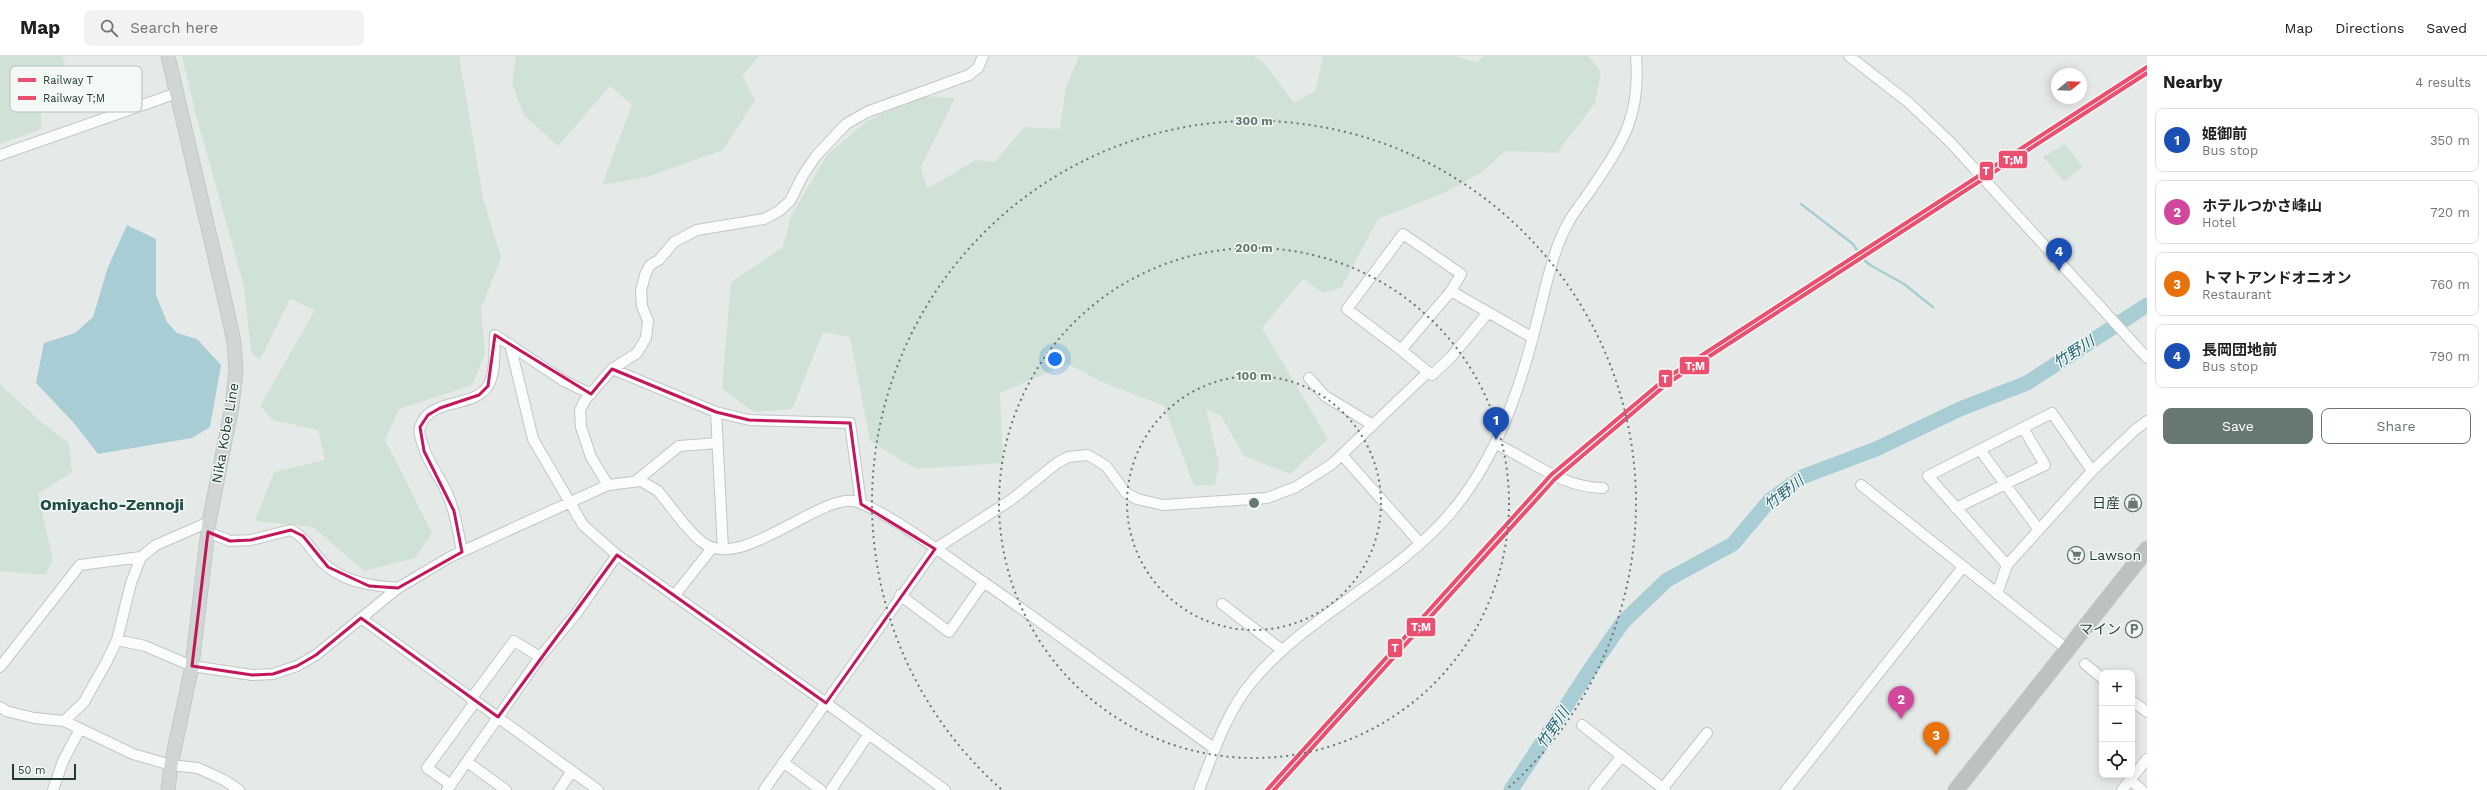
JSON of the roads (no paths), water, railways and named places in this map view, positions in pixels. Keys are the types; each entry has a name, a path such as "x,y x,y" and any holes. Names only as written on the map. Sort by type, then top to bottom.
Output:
{"highway":[{"path":"1956,790 2147,549"}],"main road":[{"name":"Nika Kobe Line","path":"168,56 226,306 236,371 232,406 208,527 192,666 171,765 168,790"}],"street":[{"path":"608,485 591,457 581,427 580,410 612,369 637,353 646,338 648,321 642,306 641,291 644,275 650,265 659,260 674,242 697,230 757,221 779,211 790,201 803,175 816,156 846,124 867,112 969,75 978,68 983,56"},
{"path":"1198,790 1215,749 1240,698 1250,683 1282,650 1420,543 1453,510 1496,444 1511,412 1533,338 1555,254 1568,223 1625,138 1634,109 1638,77 1636,56"},
{"path":"1849,56 1908,102 1951,143 2147,358"},
{"path":"142,105 177,93"},
{"path":"0,155 123,112"},
{"path":"1401,350 1450,291 1461,274 1403,234 1347,310 1432,375 1451,357 1487,314"},
{"path":"1450,291 1487,314 1533,338"},
{"path":"462,552 454,511 446,489 424,451 420,427 428,415 440,408 479,395 488,386 492,369 495,335 564,381 591,394"},
{"path":"510,344 533,439 568,502 583,525 617,556 826,703 945,790"},
{"path":"612,369 716,412 749,420 850,422 861,504"},
{"path":"764,790 900,595 935,549 1012,500 1041,475 1068,457 1088,455 1097,459 1106,466 1126,493 1137,499 1163,505 1267,498 1309,480 1342,455 1428,372"},
{"path":"1309,378 1325,396 1374,425"},
{"path":"716,412 723,549"},
{"path":"2007,565 1928,476 2052,412 2092,471"},
{"path":"1997,594 2007,565 2092,471 2135,430 2147,421"},
{"path":"1956,508 2045,465 2023,428"},
{"path":"636,481 679,446 718,443"},
{"path":"1496,444 1532,462 1563,482 1584,487 1603,488"},
{"path":"1980,450 2039,530"},
{"path":"1342,455 1420,543"},
{"path":"117,640 145,646 192,666 252,675 274,674 297,666 316,656 398,588 462,552 568,502 608,485 641,481 658,491 702,542 712,548 723,549 769,537 829,506 856,501 879,513 984,582 1215,749"},
{"path":"1861,485 2068,650"},
{"path":"64,721 84,702 99,678 117,640 131,583 141,557 156,545 208,527 230,541 251,540 292,530 303,536 328,567 342,575 369,586 398,588"},
{"path":"674,596 712,548"},
{"path":"540,657 514,641 473,700 427,768 449,788 540,657 576,614 617,556"},
{"path":"0,667 70,575 80,565 141,557"},
{"path":"1786,790 1963,567"},
{"path":"900,595 949,632 984,582"},
{"path":"1222,604 1282,650"},
{"path":"361,618 598,790"},
{"path":"2085,664 2099,676"},
{"path":"2135,703 2147,712"},
{"path":"0,720 3,709 64,721 133,754 171,765 198,768 224,780 239,790"},
{"path":"1582,725 1664,789 1707,733"},
{"path":"52,790 63,760 80,729"},
{"path":"831,790 868,735"},
{"path":"1594,790 1622,756"},
{"path":"2122,790 2147,759"},
{"path":"467,762 506,790"},
{"path":"783,762 821,790"},
{"path":"559,790 572,771"},
{"path":"2130,780 2142,790"}],"water":[{"path":"127,225 156,239 156,295 167,322 177,333 197,339 221,365 210,427 192,438 98,454 74,423 36,383 44,343 75,333 93,317 108,267"}],"waterway":[{"path":"1801,204 1853,244 1862,258 1870,265 1904,284 1933,307"},
{"name":"竹野川","path":"1511,790 1623,622 1667,580 1733,544 1770,500 1802,477 1876,449 1960,409 2027,383 2147,305"}],"rail line":[{"name":"T","path":"1267,790 1551,475 1665,379 2147,67"},
{"name":"T;M","path":"1274,790 1555,479 1668,383 2147,73"}],"place":[{"name":"長岡団地前","path":"2059,271"},
{"name":"姫御前","path":"1496,440"},
{"name":"日産","path":"2133,503"},
{"name":"Lawson","path":"2076,555"},
{"name":"マイン","path":"2134,629"},
{"name":"ホテルつかさ峰山","path":"1901,719"},
{"name":"トマトアンドオニオン","path":"1936,755"}],"district":[{"name":"Omiyacho-Zennoji","path":"112,504"}]}
